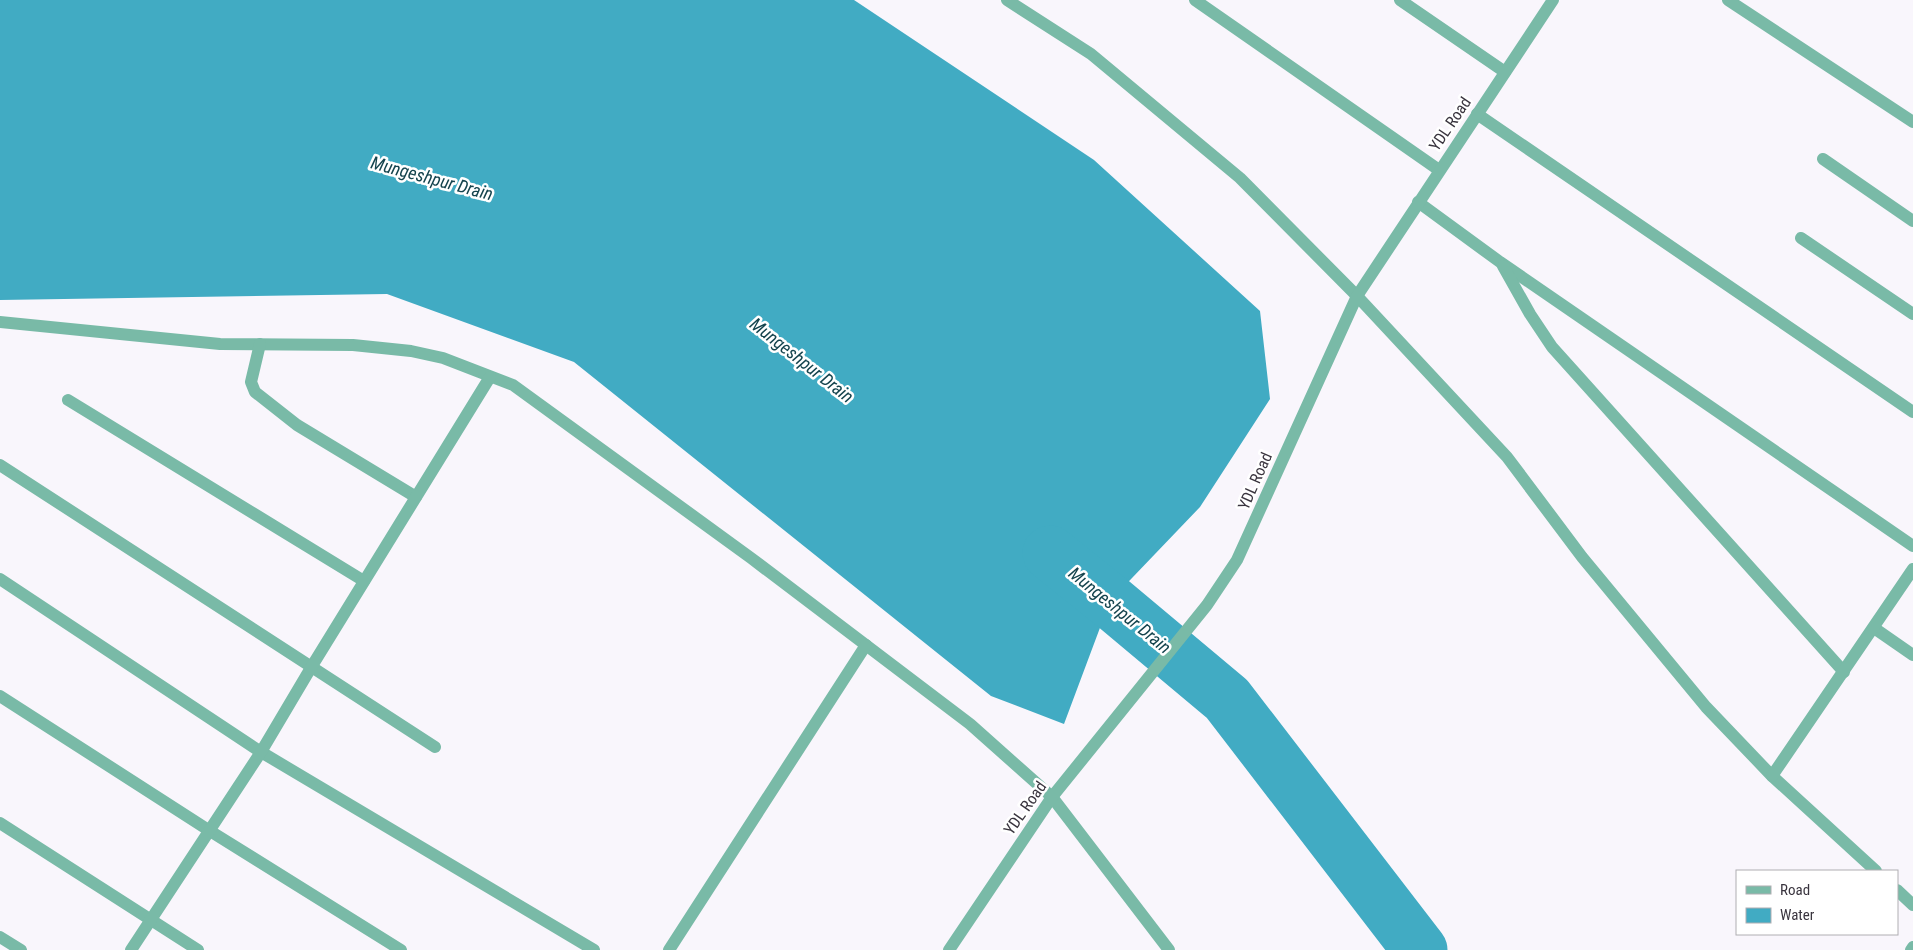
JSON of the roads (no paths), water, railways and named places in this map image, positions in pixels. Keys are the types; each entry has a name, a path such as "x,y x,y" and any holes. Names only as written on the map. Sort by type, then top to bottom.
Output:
{"street":[{"path":"1007,0 1091,54 1223,163 1357,296 1507,457 1582,556 1700,700 1772,776 1875,870"},
{"path":"1195,0 1440,170"},
{"path":"1400,0 1505,72"},
{"name":"YDL Road","path":"949,950 1052,797 1207,605 1237,560 1357,296 1553,0"},
{"path":"1728,0 1913,122"},
{"path":"1477,114 1913,412"},
{"path":"1823,159 1913,221"},
{"path":"1418,202 1500,262 1913,546"},
{"path":"1801,238 1913,314"},
{"path":"1500,262 1530,314 1552,347 1844,672"},
{"path":"0,322 220,344 353,345 411,351 443,358 513,385 752,558 970,724 1052,797 1169,950"},
{"path":"260,344 251,382 255,392 297,425 416,497"},
{"path":"131,950 261,752 490,377"},
{"path":"68,400 364,581"},
{"path":"0,465 435,747"},
{"path":"1772,776 1913,569"},
{"path":"0,579 261,752 594,950"},
{"path":"1874,628 1913,656"},
{"path":"669,950 866,645"},
{"path":"0,696 210,831 401,950"},
{"path":"0,822 198,950"},
{"path":"1898,891 1913,905"},
{"path":"0,937 21,950"},
{"path":"1911,950 1913,946"}],"water":[{"path":"0,0 854,0 1094,160 1260,311 1270,399 1200,507 1110,601 1064,724 991,696 574,362 387,294 0,300"}],"waterway":[{"name":"Mungeshpur Drain","path":"1050,553 1227,699 1420,950"}]}
